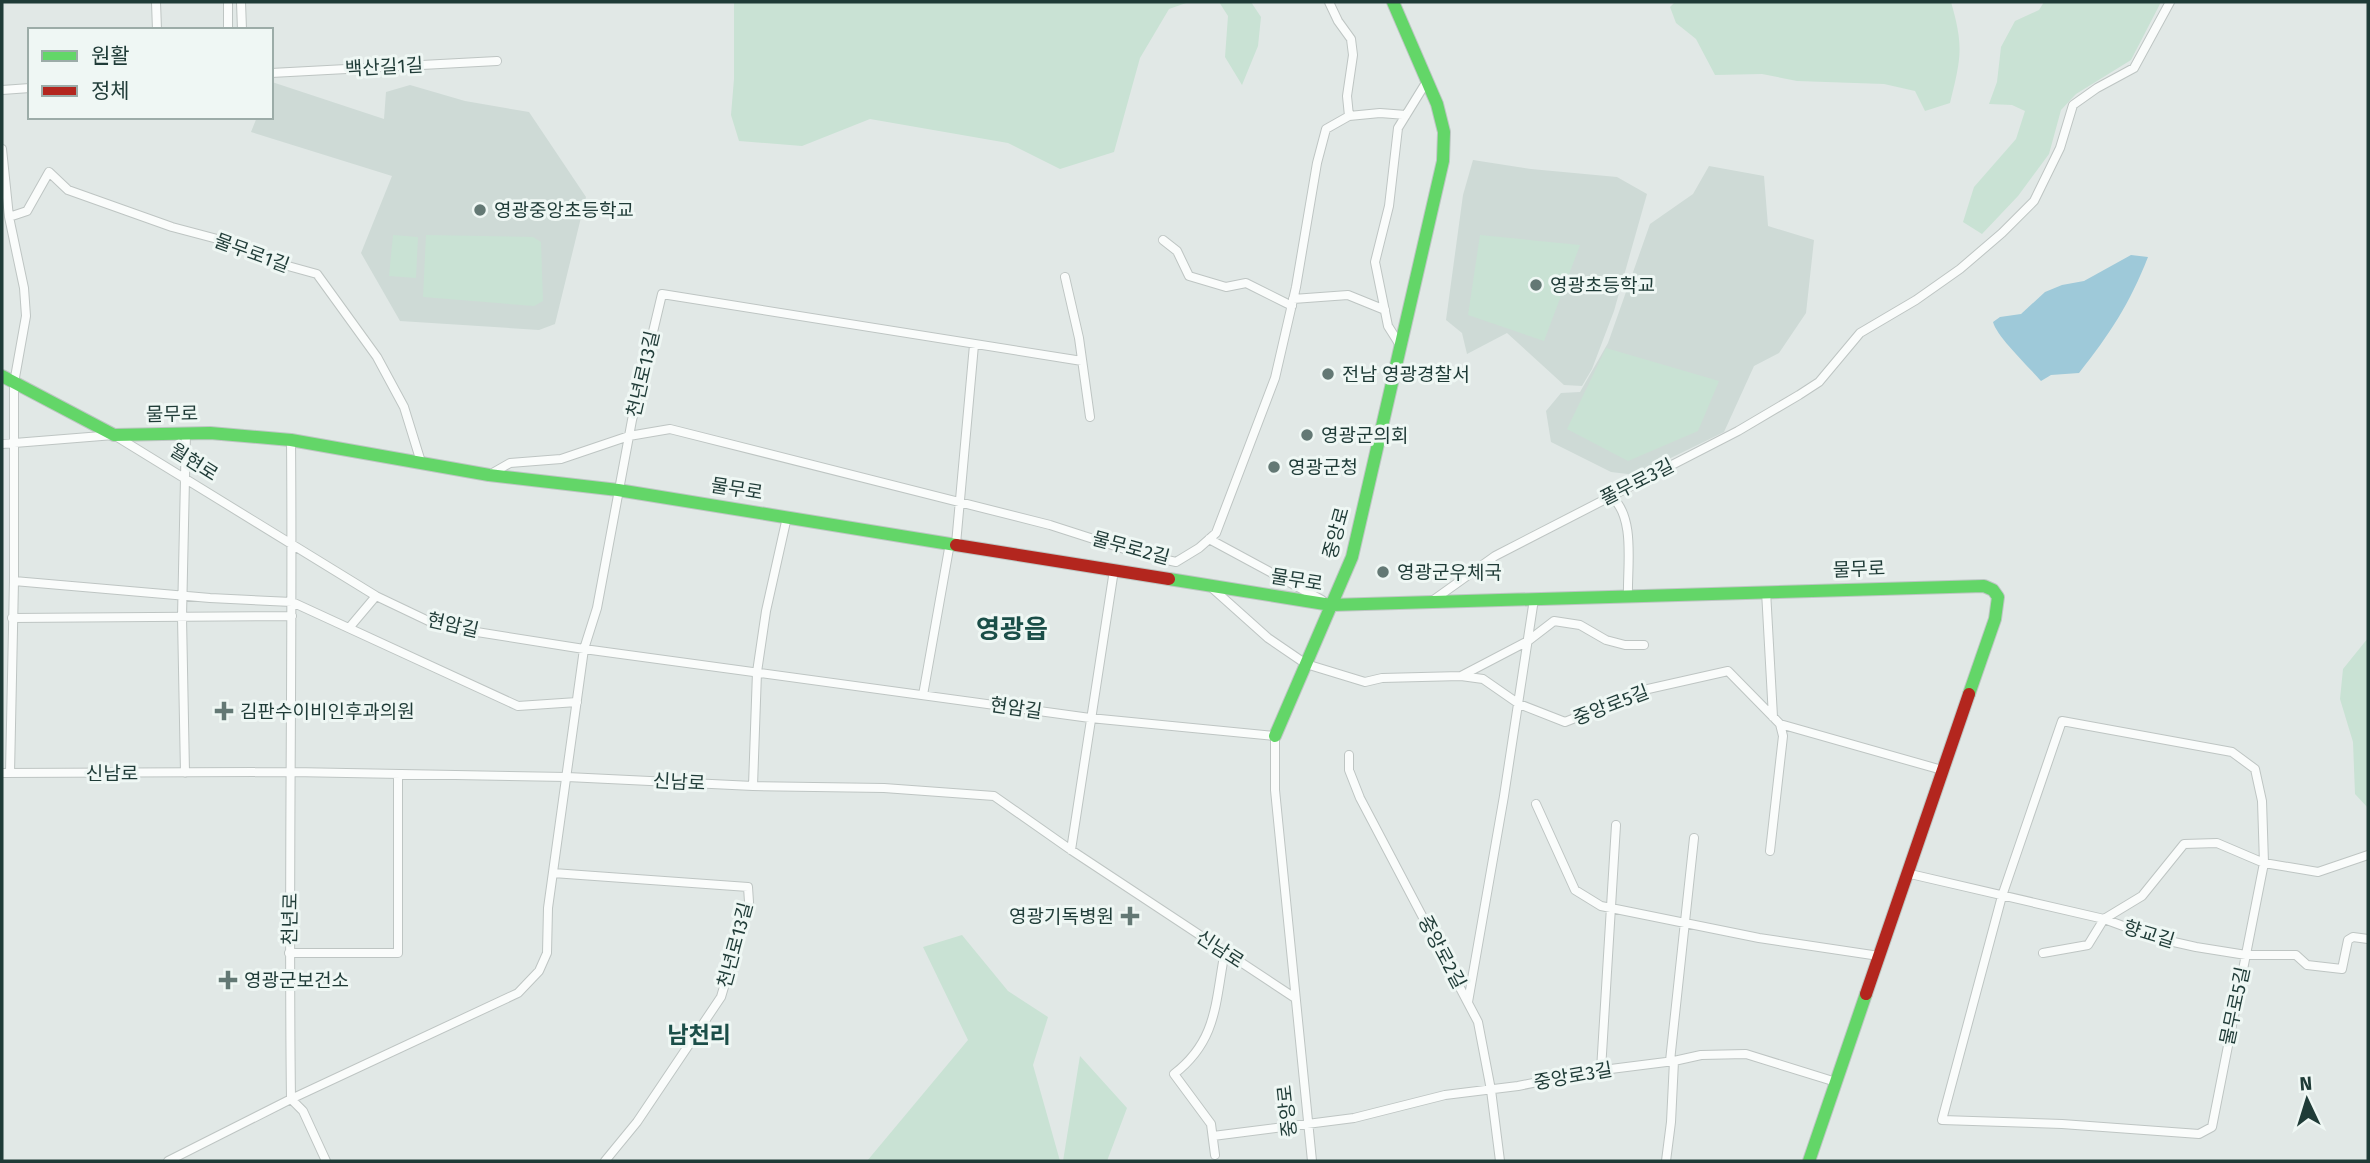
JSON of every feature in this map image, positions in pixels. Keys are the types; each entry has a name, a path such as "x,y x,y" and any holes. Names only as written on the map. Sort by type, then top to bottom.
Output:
{"main road":[{"name":"중앙로","path":"1275,736 1352,557 1443,160 1444,132 1437,104 1393,2"},
{"name":"월현로","path":"2,376 114,435"},
{"name":"물무로","path":"114,435 186,432 291,440 489,475 618,490 1331,605 1984,586 1993,590 1998,597 1995,619 1809,1161"}],"street":[{"path":"156,2 158,28"},
{"path":"228,2 228,28"},
{"path":"241,2 242,28"},
{"path":"1329,2 1351,39 1353,55 1347,96 1349,116 1380,113 1406,115"},
{"name":"풀무로3길","path":"1429,602 1495,556 1738,431 1800,395 1819,382 1860,333 1916,300 1960,269 2034,201 2060,148 2073,105 2134,68 2171,2"},
{"name":"백산길1길","path":"273,74 497,61"},
{"path":"1400,345 1388,326 1375,262 1389,206 1398,128 1427,81"},
{"path":"2,90 28,88"},
{"name":"물무로2길","path":"489,475 510,463 561,459 629,436 670,429 1050,525 1140,554 1175,562 1199,548 1216,533 1227,509 1275,378 1326,129 1349,116"},
{"path":"2,149 9,217 24,288 26,316 14,383 14,581 6,773"},
{"name":"물무로1길","path":"9,217 27,211 49,172 68,190 172,227 240,245 288,266 317,274 377,357 404,407 421,461"},
{"path":"1163,240 1177,251 1189,276 1226,287 1246,283 1292,302 1348,295 1385,310"},
{"path":"1065,277 1090,416"},
{"name":"천년로13길","path":"291,1098 518,993 539,971 547,953 548,908 584,649 597,608 629,436 662,294 1082,361"},
{"path":"923,695 960,502 974,345"},
{"path":"185,773 182,617 186,432"},
{"name":"물무로","path":"2,444 50,438 114,435"},
{"name":"월현로","path":"114,435 292,542"},
{"name":"천년로","path":"291,440 291,1098"},
{"path":"1611,496 1619,502 1627,528 1628,596"},
{"path":"753,786 757,672 765,611 787,517"},
{"path":"1209,539 1331,605"},
{"name":"현암길","path":"292,542 376,596 439,626 584,649 1090,718 1275,736"},
{"path":"1070,850 1114,570"},
{"path":"14,581 292,602 518,706 577,702"},
{"name":"중앙로5길","path":"1209,585 1268,638 1306,664 1365,682 1382,678 1461,676 1483,679 1519,704 1565,722 1648,690 1728,671 1780,724"},
{"path":"1766,592 1773,717"},
{"path":"349,628 376,596"},
{"path":"1468,1002 1519,704 1534,599"},
{"path":"2,623 292,615"},
{"path":"1461,676 1528,641 1554,621 1580,625 1606,640 1625,645 1644,645"},
{"name":"물무로5길","path":"2062,721 2232,752 2255,769 2262,801 2264,863 2212,1127 2199,1134 1942,1119 2002,896 2062,721"},
{"path":"1770,851 1783,736 1780,724 1942,770"},
{"name":"중앙로","path":"1275,736 1275,790 1312,1161"},
{"name":"중앙로2길","path":"1349,755 1349,771 1360,798 1478,1022 1491,1090 1500,1161"},
{"name":"신남로","path":"6,773 292,772 567,777 753,786 884,788 994,796 1070,850 1295,998"},
{"path":"289,953 398,953 398,774"},
{"path":"1536,804 1576,890 1601,906 1759,938 1879,956"},
{"path":"1601,1070 1616,825"},
{"path":"1666,1161 1671,1122 1672,1061 1694,838"},
{"path":"2043,953 2088,945 2104,919 2142,896 2184,844 2217,843 2264,863 2318,872 2368,855"},
{"name":"천년로13길","path":"553,873 748,887 750,902 722,997 637,1122 605,1161"},
{"name":"향교길","path":"1906,873 2104,919 2196,947 2246,955 2296,955 2307,965 2342,969 2348,940 2353,937 2368,939"},
{"path":"1215,1154 1210,1124 1174,1074 1189,1063 1211,1027 1224,951"},
{"name":"중앙로3길","path":"1213,1136 1354,1118 1445,1095 1491,1090 1701,1055 1746,1054 1836,1082"},
{"path":"168,1161 291,1098 303,1111 326,1161"}],"shaded area":[{"name":"영광중앙초등학교","path":"273,82 384,119 386,92 410,85 465,101 529,112 586,197 555,324 539,330 400,321 361,253 392,176 251,132 256,119 273,119"},
{"name":"영광초등학교","path":"1473,160 1531,169 1617,177 1647,194 1614,311 1592,369 1582,386 1564,385 1507,333 1467,354 1462,333 1446,320 1463,195"},
{"path":"1709,166 1764,176 1768,226 1814,240 1806,313 1779,353 1754,366 1724,432 1636,475 1611,472 1551,442 1546,411 1561,393 1580,392 1608,343 1650,224 1693,194"}],"green space":[{"path":"734,2 1189,2 1169,9 1140,58 1114,152 1060,169 1008,143 870,119 802,146 739,141 731,115"},
{"path":"1219,2 1251,2 1261,17 1258,46 1242,85 1225,57 1228,16"},
{"path":"1675,2 1951,2 1960,53 1950,103 1925,111 1915,91 1884,84 1797,81 1762,74 1715,75 1696,39 1676,23 1670,7"},
{"path":"2044,2 2161,2 2131,60 2076,94 2061,110 2049,154 2018,196 1982,234 1963,222 1974,187 2016,139 2025,111 2012,105 1989,104 1997,82 2001,47 2015,21 2039,10"},
{"path":"393,235 418,237 416,278 389,276"},
{"path":"426,235 533,237 541,242 543,301 534,306 423,297"},
{"path":"1480,235 1580,245 1544,341 1468,315"},
{"path":"1606,348 1719,381 1698,431 1628,461 1567,429"},
{"path":"2368,638 2368,808 2355,794 2353,742 2340,699 2343,669"},
{"path":"962,935 1008,991 1048,1017 1033,1065 1060,1161 867,1161 968,1040 923,947"},
{"path":"1080,1056 1127,1108 1107,1161 1063,1161"}],"water":[{"path":"2131,255 2148,257 2126,304 2100,345 2079,373 2051,375 2041,381 2007,344 1993,322 2000,317 2021,314 2045,292 2062,285 2084,281"}],"traffic: fast":[{"path":"1275,736 1352,557 1443,161 1444,132 1437,104 1393,2"},
{"path":"2,376 114,435 210,433 291,440 489,475 618,490 956,545"},
{"path":"1169,579 1331,605 1984,586 1993,590 1998,597 1995,619 1969,694"},
{"path":"1809,1161 1866,994"}],"traffic: jam":[{"path":"956,545 1169,579"},
{"path":"1866,994 1969,694"}],"place":[{"name":"영광중앙초등학교","path":"480,210"},
{"name":"영광초등학교","path":"1536,285"},
{"name":"전남 영광경찰서","path":"1328,374"},
{"name":"영광군의회","path":"1307,435"},
{"name":"영광군청","path":"1274,467"},
{"name":"영광군우체국","path":"1383,572"},
{"name":"김판수이비인후과의원","path":"224,711"},
{"name":"영광기독병원","path":"1130,916"},
{"name":"영광군보건소","path":"228,980"}],"district":[{"name":"영광읍","path":"1012,629"},
{"name":"남천리","path":"699,1035"}]}
